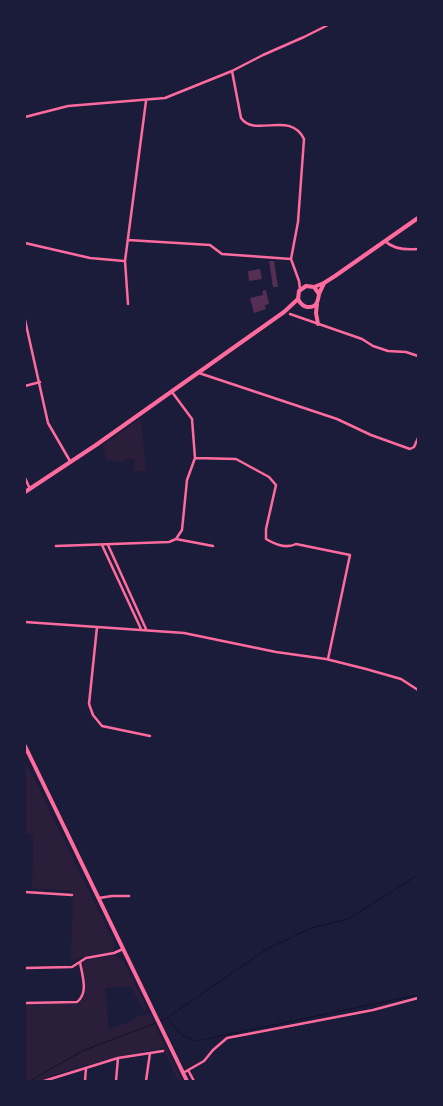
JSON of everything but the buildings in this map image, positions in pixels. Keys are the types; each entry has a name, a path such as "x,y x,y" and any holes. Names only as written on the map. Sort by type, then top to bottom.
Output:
{"main road":[{"path":"25,492 71,463 292,306 298,299 299,291 306,286 314,287 324,283 418,218"},
{"path":"318,324 316,313 319,294 324,283"},
{"path":"314,287 319,294"},
{"path":"298,299 314,314 318,324"},
{"path":"307,307 318,302"},
{"path":"292,306 302,304"},
{"path":"25,746 187,1081"}],"street":[{"path":"25,117 68,106 165,98 232,71 328,25"},
{"path":"232,71 241,118 244,123 252,126 287,125 300,132 304,139 298,222 291,259 299,281 299,291"},
{"path":"128,304 125,261 146,101"},
{"path":"128,240 210,245 222,254 291,259"},
{"path":"386,241 388,244 408,250 418,249"},
{"path":"25,243 90,258 125,261"},
{"path":"299,281 306,286"},
{"path":"290,314 362,339 373,346 388,351 406,352 418,356"},
{"path":"25,320 26,332 40,382 48,423 71,463"},
{"path":"199,373 337,419 371,435 410,449 414,447 418,438"},
{"path":"25,386 40,382"},
{"path":"56,546 169,542 176,539 182,530 187,480 195,458 192,419 172,392"},
{"path":"195,458 236,459 269,477 276,485 266,529 266,539 275,544 290,547 296,544 350,555 328,660"},
{"path":"25,478 30,489"},
{"path":"176,539 213,546"},
{"path":"102,545 141,629"},
{"path":"108,545 146,629"},
{"path":"122,588 126,586"},
{"path":"25,622 184,633 328,660 401,679 418,690"},
{"path":"97,627 89,704 92,715 102,726 150,736"},
{"path":"25,892 72,895"},
{"path":"98,898 129,896"},
{"path":"25,968 72,967 86,958 114,953 123,949"},
{"path":"25,1003 77,1002 84,993 80,962"},
{"path":"183,1073 204,1061 212,1050 227,1038 373,1010 418,998"},
{"path":"44,1081 118,1058 163,1051"},
{"path":"146,1081 150,1053"},
{"path":"116,1081 118,1058"},
{"path":"85,1081 86,1068"},
{"path":"188,1070 194,1081"},
{"path":"56,1081 57,1076"}],"shaded area":[{"path":"141,418 146,472 134,471 134,460 128,458 120,462 106,459 103,445"},
{"path":"25,760 115,945 109,953 90,955 71,961 73,891 32,888 33,834 25,833"},
{"path":"113,955 120,958 125,964 147,1009 145,1011 130,986 105,988 109,1029 128,1023 139,1015 144,1016 149,1013 182,1081 178,1081 163,1048 118,1057 59,1073 39,1081 25,1081 25,1004 78,1004 82,999 85,989 84,961"}],"waterway":[{"path":"160,1021 265,950 311,928 348,919 418,875"},
{"path":"167,1018 182,1035 196,1041 418,995"},
{"path":"30,1081 82,1051 156,1023"}]}
